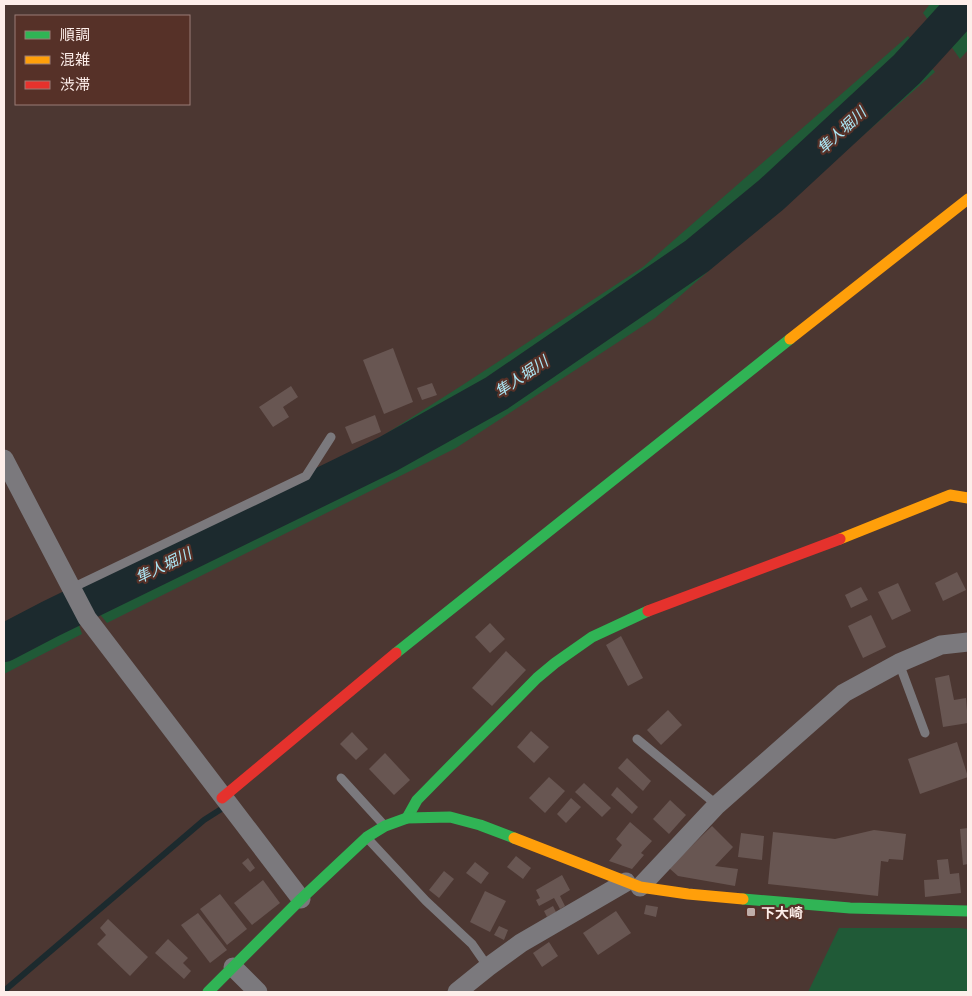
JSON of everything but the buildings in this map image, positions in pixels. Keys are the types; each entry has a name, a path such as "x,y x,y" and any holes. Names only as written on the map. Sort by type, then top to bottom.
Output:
{"street":[{"path":"222,798 445,613 968,199"},
{"path":"4,459 87,618 222,798 301,899"},
{"path":"407,818 417,800 537,678 592,637 662,605 838,540 950,494 968,498"},
{"path":"457,992 522,943 633,884 718,805 844,693 899,663 941,645 968,642"},
{"path":"208,992 301,899 367,837 385,826 407,818 450,817 480,825 633,884 688,894 850,908 968,911"},
{"path":"233,967 258,992"}],"lane":[{"path":"72,588 306,476 331,437"},
{"path":"899,663 926,733"},
{"path":"637,739 718,805"},
{"path":"341,778 385,826"},
{"path":"367,837 426,901 472,944 488,967"}],"green space":[{"path":"930,4 954,4 933,27 923,13"},
{"path":"968,14 968,50 960,59 946,39"},
{"path":"908,36 917,47 783,175 701,243 477,398 358,463 86,597 84,590 318,477 643,267"},
{"path":"925,60 935,72 655,318 456,448 107,623 94,607 445,434 702,262 769,207"},
{"path":"67,597 69,605 4,637 4,629"},
{"path":"76,617 82,634 4,674 4,654"},
{"path":"839,928 968,929 968,992 808,992"}],"waterway":[{"name":"隼人堀川","path":"4,643 388,454 497,393 697,256 771,195 907,69 966,4"},
{"path":"4,991 204,820 226,806"}],"traffic: fast":[{"path":"396,653 790,339"},
{"path":"407,818 417,800 537,678 592,637 648,611"},
{"path":"208,992 301,899 367,837 385,826 407,818 450,817 480,825 514,838"},
{"path":"743,899 850,908 968,911"}],"traffic: slow":[{"path":"790,339 968,199"},
{"path":"840,539 950,495 968,498"},
{"path":"514,838 640,887 743,899"}],"traffic: jam":[{"path":"648,611 840,539"},
{"path":"222,798 396,653"}],"place":[{"name":"下大崎","path":"751,912"}]}
